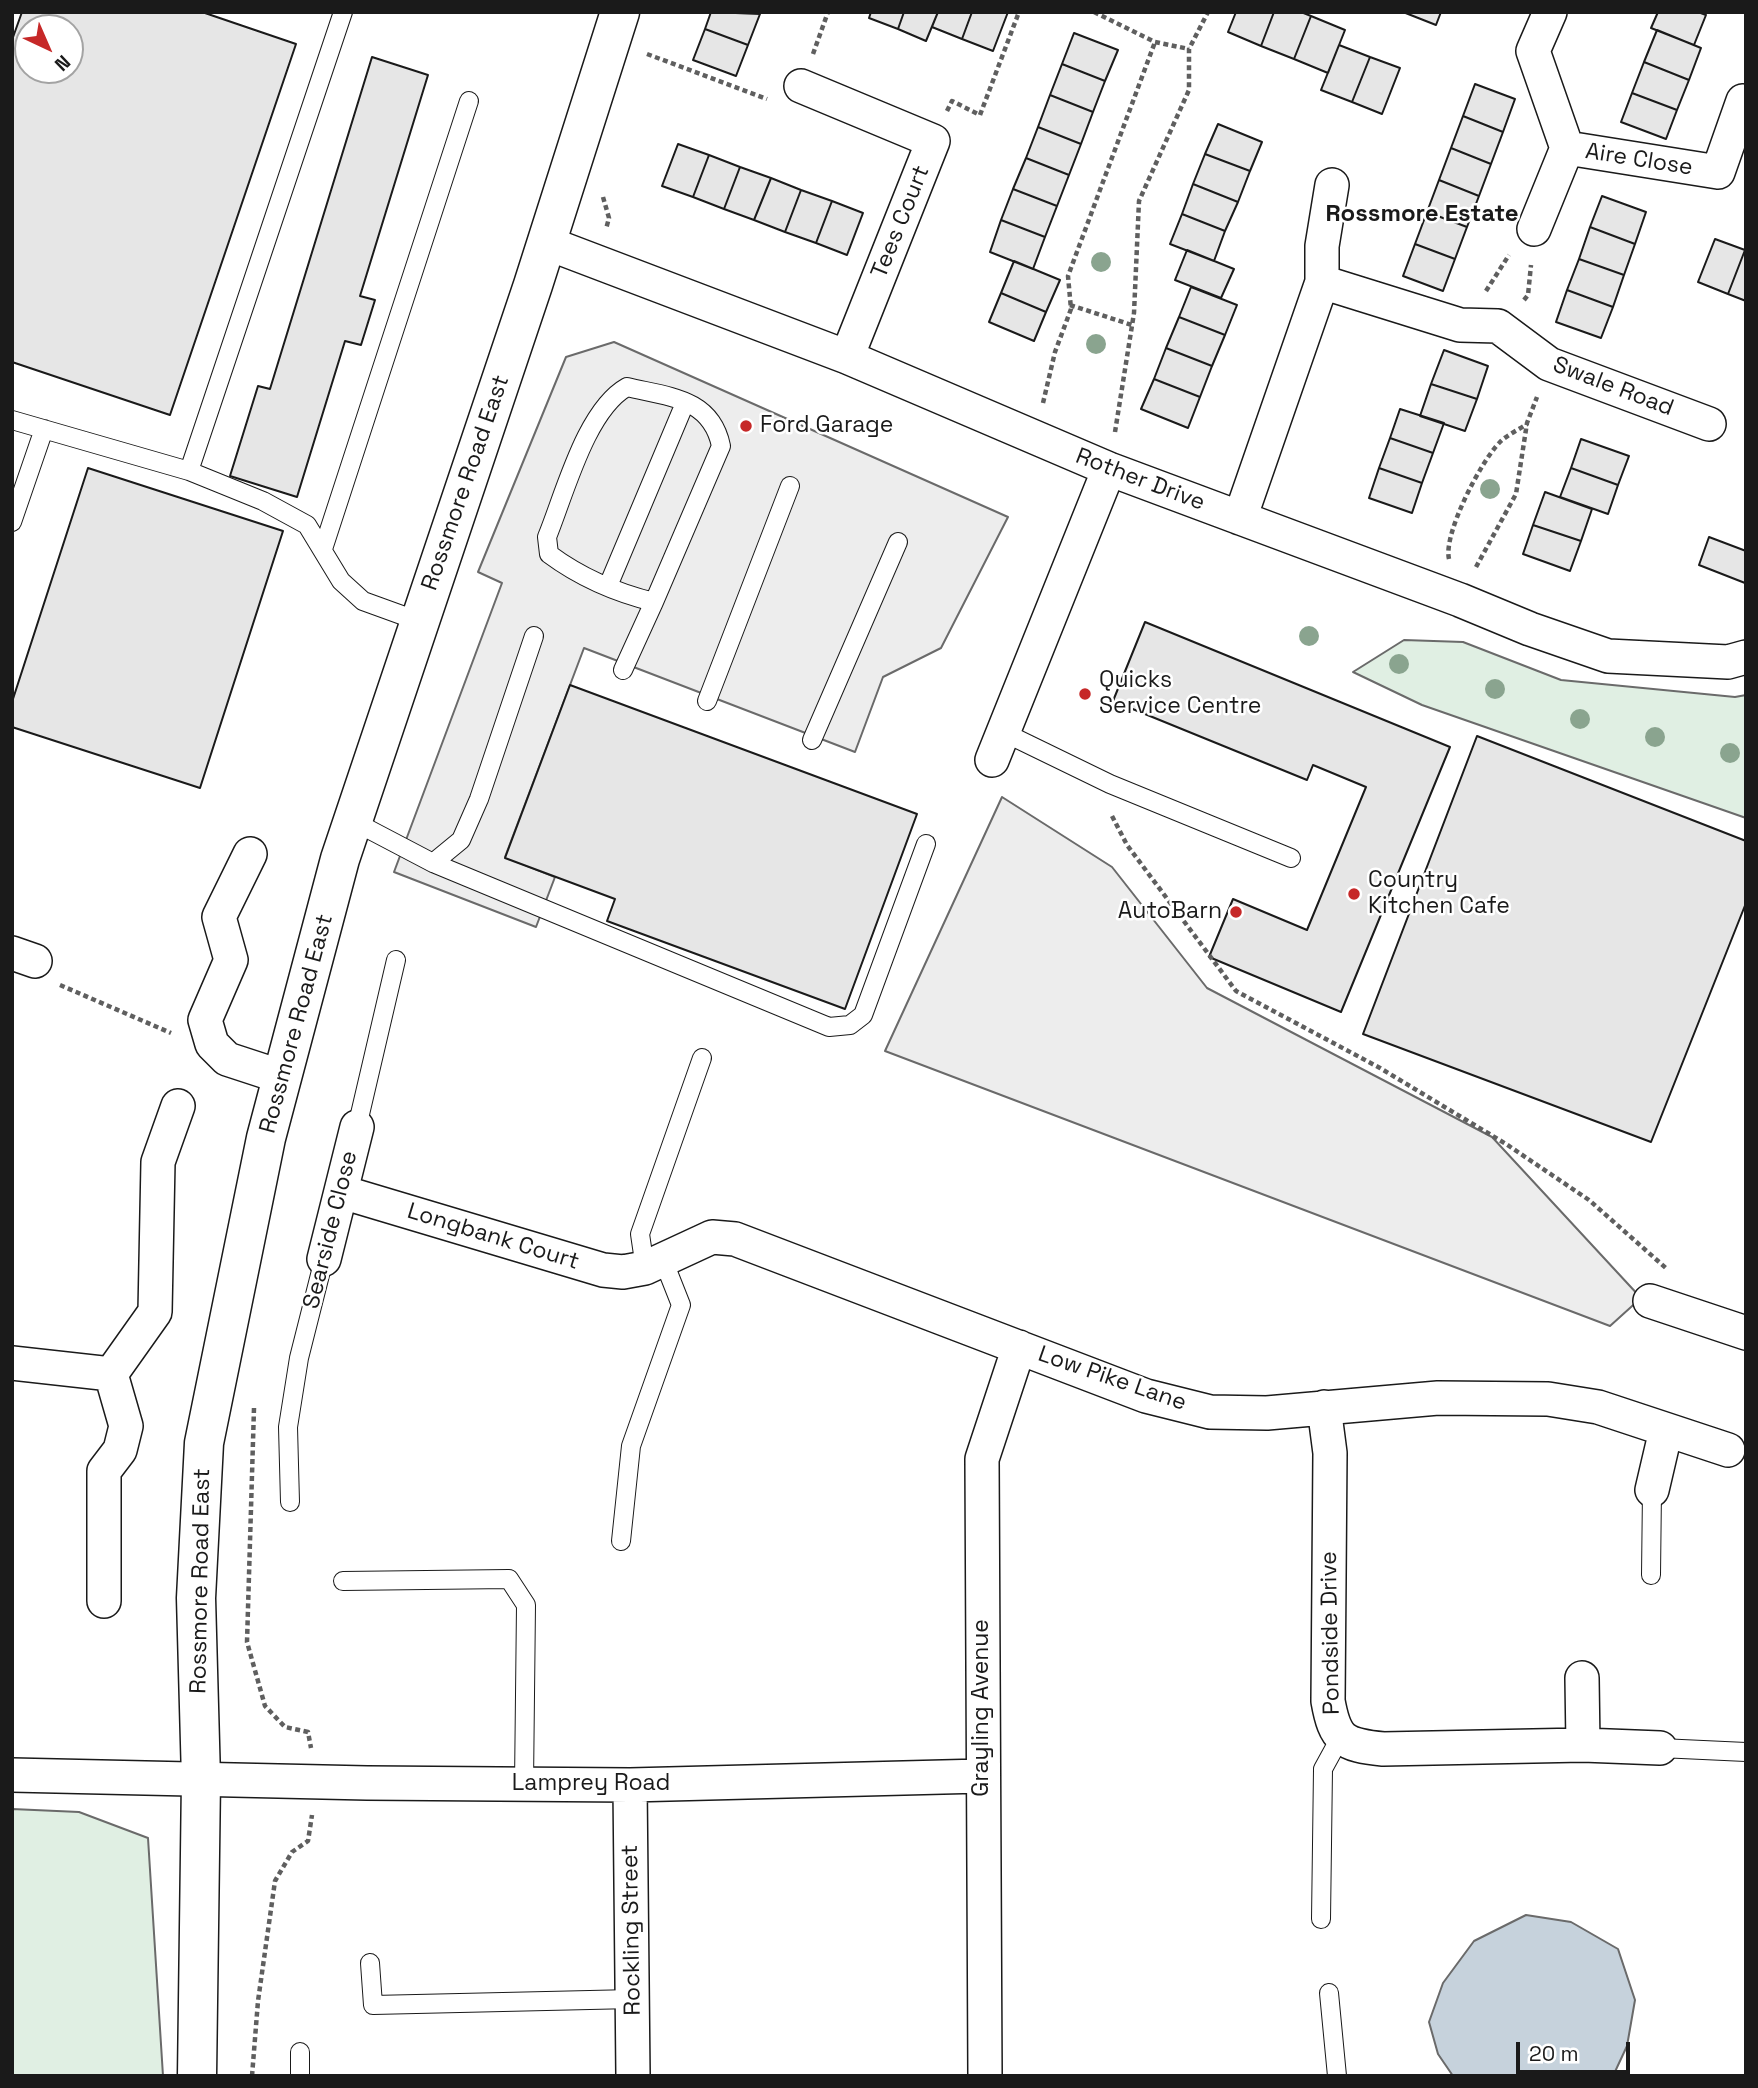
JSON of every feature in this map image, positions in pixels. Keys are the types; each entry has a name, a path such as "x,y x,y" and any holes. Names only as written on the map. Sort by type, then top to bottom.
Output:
{"main road":[{"name":"Rossmore Road East","path":"197,2076 201,1779 196,1598 204,1443 266,1138 353,821 547,243 616,26"}],"street":[{"name":"Aire Close","path":"1534,229 1567,148 1533,51 1550,12"},
{"name":"Tees Court","path":"790,95 933,141 847,357"},
{"name":"Aire Close","path":"1567,148 1718,172 1743,101"},
{"path":"1240,518 1322,282 1322,246 1332,185"},
{"name":"Rother Drive","path":"547,243 847,357 1108,469 1608,656 1728,662 1746,657"},
{"path":"1322,282 1460,325 1493,326"},
{"name":"Swale Road","path":"1493,326 1549,364 1709,424"},
{"path":"998,746 1108,469"},
{"path":"250,854 219,917 231,960 205,1020 212,1044 227,1059 282,1077"},
{"path":"111,1374 155,1312 158,1162 178,1106"},
{"name":"Searside Close","path":"324,1259 357,1128"},
{"name":"Longbank Court","path":"342,1192 603,1270 623,1272 654,1265"},
{"name":"Low Pike Lane","path":"654,1265 712,1237 735,1239 1146,1396 1210,1412 1267,1413 1438,1398 1548,1399 1598,1407 1728,1450"},
{"path":"1650,1301 1746,1333"},
{"name":"Grayling Avenue","path":"985,2076 982,1459 1019,1347"},
{"path":"12,1363 111,1374"},
{"path":"104,1601 104,1471 120,1450 126,1426 111,1374"},
{"name":"Pondside Drive","path":"1324,1407 1329,1453 1328,1701 1333,1727 1340,1738 1358,1746 1383,1749 1583,1745 1660,1748"},
{"path":"1652,1490 1665,1430"},
{"path":"1582,1678 1583,1745"},
{"name":"Lamprey Road","path":"12,1775 630,1785 982,1776"},
{"name":"Rockling Street","path":"630,1785 633,2076"}],"lane":[{"path":"189,471 343,12"},
{"path":"323,549 469,101"},
{"path":"623,670 654,602 721,446 718,428 704,410 627,387 613,395 597,415 547,537 549,554 564,566 608,586 654,602"},
{"path":"608,586 685,403"},
{"path":"12,420 189,471 262,501 307,525 341,582 363,601 421,622"},
{"path":"12,522 44,429"},
{"path":"707,701 790,486"},
{"path":"812,740 898,542"},
{"path":"433,863 461,840 479,799 534,636"},
{"path":"998,746 1110,784 1292,858"},
{"path":"353,821 433,863 829,1027 850,1025 863,1015 926,844"},
{"name":"Searside Close","path":"357,1128 396,960"},
{"path":"621,1541 631,1446 681,1305 654,1265 640,1234 702,1058"},
{"name":"Searside Close","path":"290,1502 288,1427 299,1358 324,1259"},
{"path":"1651,1575 1652,1490"},
{"path":"343,1581 509,1578 526,1605 524,1784"},
{"path":"1321,1919 1322,1769 1340,1738"},
{"path":"1660,1748 1746,1752"},
{"path":"370,1963 373,2005 633,1999"},
{"path":"1329,1993 1337,2076"},
{"path":"300,2052 300,2076"}],"path":[{"path":"933,141 952,101 980,116 1018,12"},
{"path":"1094,12 1154,42 1189,49"},
{"path":"1108,469 1132,326 1139,201 1189,90 1189,49 1208,12"},
{"path":"616,26 790,95"},
{"path":"1035,438 1055,352 1070,305 1068,276 1154,42"},
{"path":"1493,326 1528,295 1534,229"},
{"path":"1493,326 1486,290 1502,262 1534,229"},
{"path":"1070,305 1132,326"},
{"path":"1460,600 1483,551 1516,494 1524,462 1527,423 1549,364"},
{"path":"1460,600 1447,549 1458,515 1480,470 1499,442 1527,423"},
{"path":"1111,815 1128,845 1236,990 1380,1068 1506,1144 1589,1200 1664,1265 1701,1318"},
{"path":"24,957 48,979 168,1033 212,1044"}],"green space":[{"path":"1404,640 1463,642 1561,680 1735,697 1746,695 1746,818 1422,705 1353,672"},
{"path":"12,1809 79,1812 148,1838 163,2076 12,2076"}],"shaded area":[{"path":"614,342 1008,517 941,648 883,677 855,752 584,648 505,857 555,877 536,927 394,872 502,583 478,572 566,357"},
{"path":"1002,797 1112,867 1207,988 1492,1137 1641,1298 1610,1326 885,1051"},
{"path":"1526,1915 1571,1922 1618,1949 1635,2000 1627,2046 1613,2076 1453,2076 1438,2054 1429,2022 1443,1983 1474,1941"}],"building":[{"path":"22,12 202,12 296,44 170,415 12,362 14,34 14,84 84,84 84,14 21,14"},
{"path":"711,12 760,14 748,45 705,29"},
{"path":"871,12 904,12 898,29 869,18"},
{"path":"904,12 938,12 926,41 898,29"},
{"path":"938,12 972,12 962,39 932,27"},
{"path":"972,12 1008,12 993,51 962,39"},
{"path":"1236,12 1274,12 1261,46 1228,32"},
{"path":"1274,12 1301,12 1311,16 1294,59 1261,46"},
{"path":"1403,12 1441,12 1436,25"},
{"path":"1658,12 1698,12 1706,15 1694,45 1651,28"},
{"path":"1311,16 1345,30 1328,73 1294,59"},
{"path":"705,29 748,45 736,76 693,60"},
{"path":"1657,30 1701,48 1689,80 1644,62"},
{"path":"1074,33 1118,50 1105,81 1062,64"},
{"path":"1339,45 1370,57 1352,102 1321,90"},
{"path":"372,57 428,75 360,296 375,300 361,345 345,341 297,497 230,476 258,386 270,389"},
{"path":"1370,57 1400,68 1382,114 1352,102"},
{"path":"1644,62 1689,80 1677,110 1632,93"},
{"path":"1062,64 1105,81 1093,112 1050,95"},
{"path":"1475,84 1515,99 1503,132 1463,116"},
{"path":"1632,93 1677,110 1666,139 1621,122"},
{"path":"1050,95 1093,112 1081,144 1038,127"},
{"path":"1463,116 1503,132 1491,164 1451,148"},
{"path":"1218,124 1262,142 1250,171 1205,154"},
{"path":"1038,127 1081,144 1069,175 1026,158"},
{"path":"678,144 709,155 693,197 662,186"},
{"path":"1451,148 1491,164 1479,196 1439,180"},
{"path":"1205,154 1250,171 1238,202 1193,184"},
{"path":"709,155 740,167 724,209 693,197"},
{"path":"1026,158 1069,175 1057,206 1013,189"},
{"path":"740,167 771,178 754,220 724,209"},
{"path":"771,178 801,190 785,232 754,220"},
{"path":"1439,180 1479,196 1467,227 1427,212"},
{"path":"1193,184 1238,202 1225,231 1182,214"},
{"path":"1013,189 1057,206 1045,237 1001,220"},
{"path":"801,190 832,201 816,243 785,232"},
{"path":"1602,196 1646,212 1635,244 1590,227"},
{"path":"832,201 863,213 847,255 816,243"},
{"path":"1427,212 1467,227 1455,259 1415,244"},
{"path":"1182,214 1225,231 1214,261 1170,244"},
{"path":"1001,220 1045,237 1033,269 990,252"},
{"path":"1590,227 1635,244 1624,275 1579,259"},
{"path":"1715,239 1745,250 1728,294 1698,282"},
{"path":"1415,244 1455,259 1443,291 1403,276"},
{"path":"1187,250 1234,269 1221,298 1175,280"},
{"path":"1746,251 1746,301 1728,294"},
{"path":"1579,259 1624,275 1613,307 1567,290"},
{"path":"1014,261 1060,280 1046,312 1001,293"},
{"path":"1191,287 1237,305 1225,335 1179,317"},
{"path":"1567,290 1613,307 1601,338 1556,322"},
{"path":"1001,293 1046,312 1034,341 989,322"},
{"path":"1179,317 1225,335 1212,366 1166,348"},
{"path":"1166,348 1212,366 1200,397 1154,379"},
{"path":"1444,350 1488,366 1477,399 1431,384"},
{"path":"1154,379 1200,397 1188,428 1141,409"},
{"path":"1431,384 1477,399 1465,431 1420,416"},
{"path":"1400,409 1444,423 1433,453 1390,438"},
{"path":"1390,438 1433,453 1422,483 1379,468"},
{"path":"1581,439 1629,456 1618,485 1571,468"},
{"path":"88,468 283,531 200,788 12,727 12,702"},
{"path":"1379,468 1422,483 1412,513 1369,498"},
{"path":"1571,468 1618,485 1608,514 1560,497"},
{"path":"1545,492 1592,509 1581,541 1533,525"},
{"path":"1533,525 1581,541 1570,571 1523,554"},
{"path":"1709,537 1746,551 1745,583 1699,565"},
{"path":"1145,622 1450,747 1341,1012 1209,957 1233,899 1307,930 1366,787 1313,765 1307,780 1113,701"},
{"path":"570,685 917,814 845,1009 607,921 615,899 505,858"},
{"path":"1477,736 1746,841 1746,903 1651,1142 1363,1034"}],"place":[{"name":"Ford Garage","path":"746,426"},
{"name":"Quicks Service Centre","path":"1085,694"},
{"name":"Country Kitchen Cafe","path":"1354,894"},
{"name":"AutoBarn","path":"1236,912"}],"district":[{"name":"Rossmore Estate","path":"1422,214"}]}
